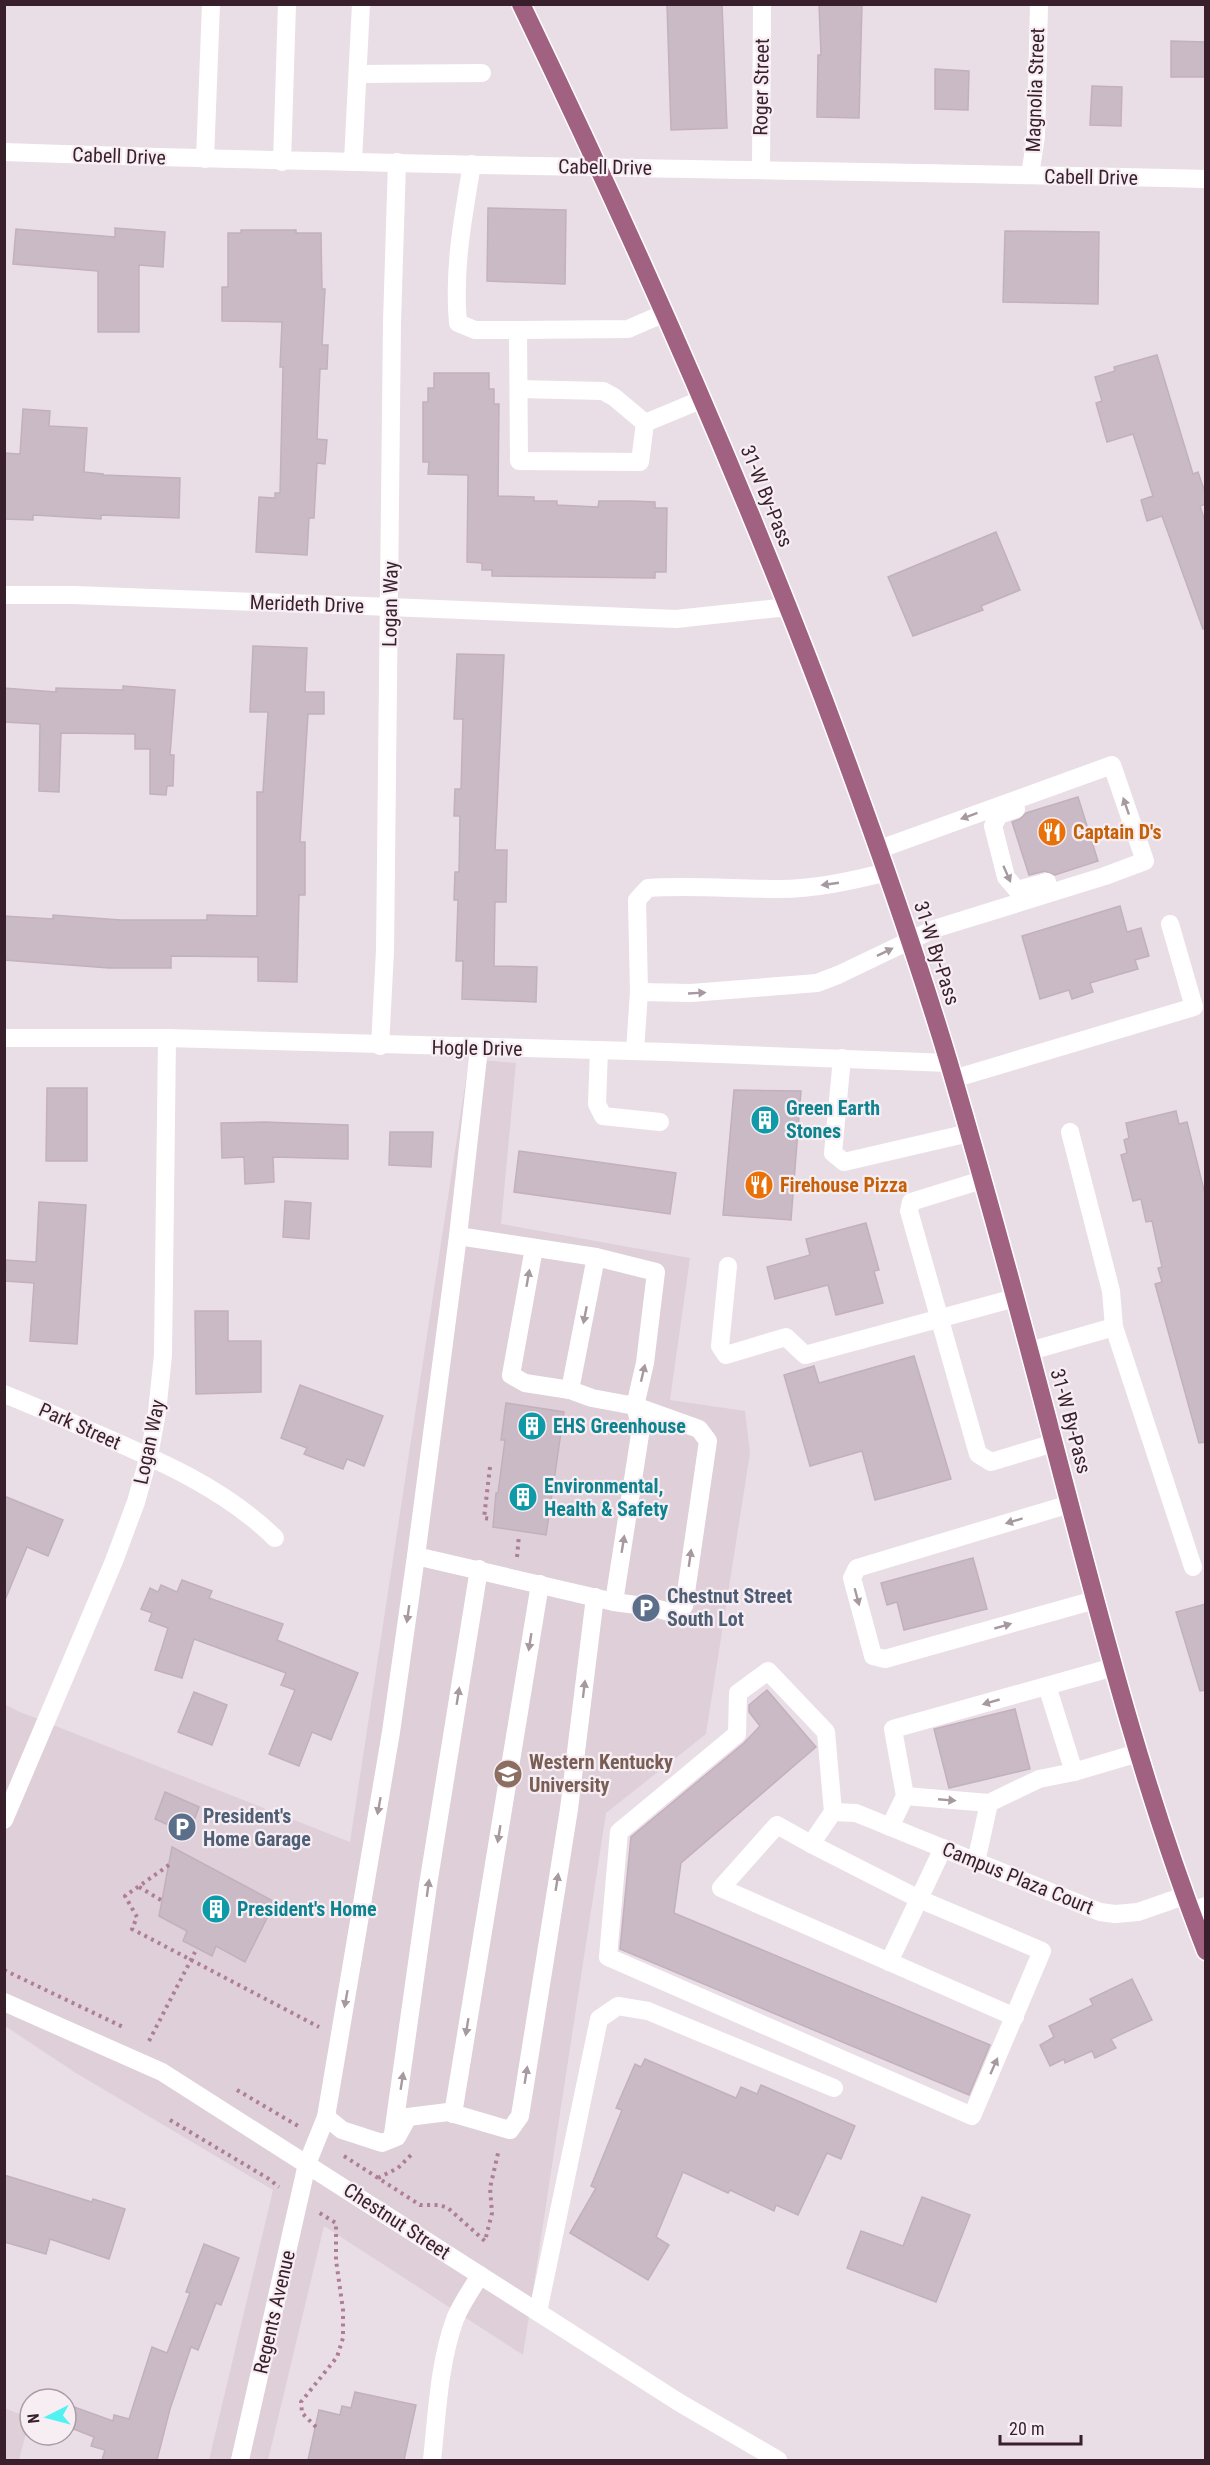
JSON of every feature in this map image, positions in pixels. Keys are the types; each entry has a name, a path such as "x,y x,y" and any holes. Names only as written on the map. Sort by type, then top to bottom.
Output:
{"main road":[{"name":"31-W By-Pass","path":"521,4 599,167 703,399 788,607 880,849 969,1133 1138,1753 1193,1905 1206,1951"}],"street":[{"path":"205,159 211,4"},
{"path":"282,162 286,4"},
{"path":"353,161 361,4"},
{"name":"Roger Street","path":"761,169 762,4"},
{"name":"Magnolia Street","path":"1030,175 1036,136 1039,4"},
{"path":"358,74 482,73"},
{"name":"Cabell Drive","path":"4,152 282,162 353,161 1206,179"},
{"name":"Logan Way","path":"380,1046 385,951 392,322 398,162"},
{"path":"472,164 462,221 455,292 458,323 475,330 628,329 665,313"},
{"path":"518,330 519,461 640,462 645,423"},
{"path":"519,389 603,391 614,397 645,423"},
{"path":"645,423 703,399"},
{"name":"Merideth Drive","path":"4,595 86,596 676,619 788,607"},
{"path":"639,992 691,993 806,986 838,975 909,940 1145,861 1112,765 880,849"},
{"path":"1088,774 1075,790 999,815 993,826 1006,877 1017,890 1079,873 1105,876"},
{"path":"635,1051 639,992 637,900 648,888 686,886 779,889 832,885 887,872"},
{"name":"Hogle Drive","path":"4,1038 167,1038 842,1058 951,1071 1194,1007 1170,924"},
{"name":"Logan Way","path":"4,1820 114,1561 136,1502 149,1456 157,1412 163,1355 167,1038"},
{"name":"Regents Avenue","path":"240,2460 307,2164 326,2117 391,1732 459,1236 479,1048"},
{"path":"599,1050 597,1104 603,1116 660,1122"},
{"path":"842,1058 833,1153 844,1162 969,1133"},
{"path":"1070,1132 1111,1291 1114,1327 1193,1567"},
{"path":"982,1180 911,1202 909,1211 978,1454 991,1462 1054,1443"},
{"path":"459,1236 596,1257 656,1272 645,1363 635,1406 641,1428 614,1602"},
{"path":"416,1556 614,1602 651,1607 673,1613 684,1606 708,1441 699,1429 635,1406 592,1398 570,1390 525,1383 511,1375 534,1248"},
{"path":"570,1390 596,1257"},
{"path":"728,1266 720,1346 726,1354 786,1337 805,1355 1015,1298"},
{"path":"1030,1351 1114,1327"},
{"name":"Park Street","path":"4,1394 149,1456 217,1492 257,1520 275,1538"},
{"path":"1070,1504 856,1568 852,1578 873,1656 885,1659 1095,1600"},
{"path":"392,2139 404,2069 428,1885 479,1569"},
{"path":"453,2114 540,1584"},
{"path":"326,2117 342,2130 382,2143 397,2137 408,2117 453,2114 506,2135 520,2116 569,1809 595,1597"},
{"path":"890,1827 905,1796 893,1729 1114,1667"},
{"path":"811,1844 833,1812 826,1732 768,1671 738,1693 737,1734 619,1832 608,1958 972,2116 1016,2017 1042,1951 919,1899 811,1844 777,1825 721,1888 1016,2017"},
{"path":"1047,1686 1074,1772"},
{"path":"905,1796 989,1803 1039,1779 1074,1772 1138,1753"},
{"path":"976,1862 989,1803"},
{"name":"Campus Plaza Court","path":"833,1812 856,1813 1100,1912 1115,1914 1193,1905"},
{"path":"889,1962 943,1848"},
{"name":"Chestnut Street","path":"4,2002 162,2072 680,2403 778,2460"},
{"path":"538,2312 599,2019 618,2006 648,2011 834,2088"},
{"path":"432,2460 439,2395 449,2341 456,2317 480,2275"}],"path":[{"path":"490,1467 484,1518 491,1519"},
{"path":"516,1564 519,1536"},
{"path":"169,1865 125,1896 137,1917 132,1929 320,2028"},
{"path":"139,1887 161,1900"},
{"path":"149,2040 195,1952"},
{"path":"170,2120 269,2179 278,2187"},
{"path":"353,2162 420,2205 439,2205 448,2208 485,2241 492,2212 490,2188 506,2135"},
{"path":"316,2427 302,2413 301,2402 337,2357 343,2338 344,2310 336,2260 336,2223 319,2213"}],"shaded area":[{"name":"Western Kentucky University","path":"469,1059 516,1063 501,1224 690,1258 670,1400 745,1411 750,1453 706,1734 606,1813 523,2355 324,2226 268,2460 209,2460 273,2190 76,2073 5,2026 4,1704 350,1842"},
{"path":"4,2408 18,2413 18,2447 22,2447 19,2460 5,2460"}],"building":[{"path":"722,4 727,128 671,130 667,5"},
{"path":"819,4 862,4 859,118 817,117 818,55 821,55"},
{"path":"1171,41 1206,42 1206,77 1171,77"},
{"path":"935,69 969,71 968,110 935,109"},
{"path":"1092,86 1122,87 1121,126 1090,125"},
{"path":"488,208 566,210 565,284 487,281"},
{"path":"115,228 165,232 163,267 139,265 139,332 98,332 98,271 13,264 16,229 115,237"},
{"path":"241,230 296,230 296,233 321,233 322,289 325,289 322,345 328,345 327,369 320,369 317,439 327,440 325,464 317,463 314,518 309,518 307,555 256,552 259,497 275,498 275,493 280,493 282,322 222,321 222,287 228,287 228,233 241,233"},
{"path":"1005,231 1099,232 1098,304 1003,302"},
{"path":"1157,355 1193,474 1198,472 1206,495 1206,504 1200,506 1206,524 1206,629 1203,629 1162,516 1147,521 1141,500 1153,496 1133,434 1107,442 1096,403 1102,401 1095,377 1115,371 1114,367"},
{"path":"434,373 489,373 489,389 494,389 494,404 499,404 498,496 534,497 534,501 557,501 557,505 598,507 599,501 655,502 655,508 667,508 666,572 655,572 655,578 492,576 492,570 482,570 482,563 467,562 468,475 428,474 429,462 423,462 423,402 428,402 428,388 434,388"},
{"path":"23,409 50,411 49,426 87,428 84,472 103,475 180,478 179,518 101,515 101,519 33,515 33,520 4,519 4,453 20,454"},
{"path":"996,532 1020,590 981,606 983,610 913,636 888,577"},
{"path":"253,646 307,648 305,692 324,692 324,714 308,714 300,842 305,842 305,895 299,895 297,982 258,981 258,957 171,956 171,968 109,968 4,960 4,916 53,919 53,915 121,920 207,920 207,915 257,916 257,792 263,792 268,712 250,712"},
{"path":"457,654 504,655 495,850 507,850 506,902 495,902 494,966 537,967 536,1002 462,999 463,961 456,961 458,900 454,900 455,872 459,872 460,816 454,816 455,789 461,789 463,719 454,719"},
{"path":"123,686 175,690 170,755 174,755 173,786 167,786 166,795 150,794 150,749 135,749 135,734 61,733 59,792 39,791 40,724 4,722 4,688 56,692 56,688 123,690"},
{"name":"Captain D's","path":"1078,797 1098,861 1055,875 1045,871 1029,875 1012,822 1020,819 1026,813"},
{"path":"1120,906 1127,932 1141,928 1149,956 1135,960 1138,969 1090,983 1093,992 1072,999 1069,990 1040,999 1022,936"},
{"path":"47,1088 87,1088 87,1161 46,1161"},
{"path":"734,1090 801,1091 791,1220 723,1215"},
{"path":"1176,1111 1179,1124 1187,1122 1206,1198 1206,1442 1199,1443 1155,1284 1162,1282 1158,1268 1162,1267 1152,1221 1146,1222 1141,1199 1133,1201 1121,1155 1127,1153 1124,1140 1129,1138 1126,1123"},
{"path":"221,1123 348,1125 348,1159 273,1157 274,1182 245,1184 244,1157 222,1158"},
{"path":"390,1132 433,1132 431,1167 389,1165"},
{"path":"519,1151 676,1173 670,1214 514,1192"},
{"path":"285,1201 311,1203 309,1239 283,1237"},
{"path":"39,1202 86,1205 77,1344 30,1341 34,1283 5,1281 6,1260 36,1262"},
{"path":"866,1223 879,1270 874,1271 883,1303 836,1315 828,1285 775,1299 767,1267 810,1255 806,1239"},
{"path":"195,1311 228,1311 228,1341 261,1341 261,1392 196,1394"},
{"path":"914,1356 951,1479 875,1500 862,1451 810,1466 784,1375 814,1366 819,1383"},
{"path":"300,1385 383,1416 364,1466 347,1459 343,1469 304,1454 307,1448 281,1438"},
{"path":"506,1403 564,1412 546,1535 493,1527 505,1440 501,1440"},
{"path":"4,1496 63,1520 48,1556 27,1547 5,1600"},
{"path":"973,1558 987,1609 904,1630 897,1602 887,1605 881,1583"},
{"path":"182,1580 212,1591 209,1598 283,1624 277,1640 358,1673 331,1740 312,1732 299,1766 269,1754 295,1690 281,1685 286,1673 194,1639 182,1678 155,1670 168,1628 149,1621 152,1613 141,1609 150,1588 158,1592 161,1585 177,1592"},
{"path":"1206,1604 1206,1690 1200,1691 1176,1612"},
{"path":"767,1690 816,1747 681,1863 674,1913 990,2045 969,2095 620,1949 631,1837 744,1743 760,1726 749,1712 749,1705"},
{"path":"194,1692 227,1705 212,1745 178,1732"},
{"path":"1015,1709 1030,1769 949,1788 934,1729"},
{"name":"President's Home Garage","path":"165,1792 199,1807 189,1834 155,1819"},
{"name":"President's Home","path":"172,1847 275,1902 245,1962 216,1946 212,1956 183,1941 187,1931 159,1916"},
{"path":"1132,1979 1152,2020 1111,2039 1116,2048 1095,2058 1092,2051 1065,2063 1064,2059 1050,2066 1040,2045 1054,2037 1049,2026 1093,2005 1090,1999"},
{"path":"645,2059 736,2098 741,2087 757,2094 761,2085 855,2126 841,2159 827,2153 798,2215 776,2205 774,2211 730,2190 728,2193 683,2172 656,2237 669,2245 648,2280 570,2233 596,2188 591,2186 622,2110 616,2108 635,2064 641,2067"},
{"path":"4,2175 92,2202 93,2199 125,2209 109,2259 50,2239 46,2254 4,2242"},
{"path":"922,2197 970,2215 936,2302 847,2268 861,2231 903,2246"},
{"path":"204,2244 239,2258 221,2305 216,2303 198,2350 191,2347 170,2409 157,2460 102,2460 105,2450 91,2446 94,2437 78,2431 78,2408 113,2421 114,2415 129,2419 152,2347 167,2353 190,2293 186,2292"},
{"path":"355,2392 416,2405 404,2460 308,2460 319,2410 340,2415 342,2406 351,2408"}],"place":[{"name":"Captain D's","path":"1052,832"},
{"name":"Green Earth Stones","path":"765,1120"},
{"name":"Firehouse Pizza","path":"759,1185"},
{"name":"EHS Greenhouse","path":"532,1426"},
{"name":"Environmental, Health & Safety","path":"523,1497"},
{"name":"Chestnut Street South Lot","path":"646,1608"},
{"name":"Western Kentucky University","path":"508,1774"},
{"name":"President's Home Garage","path":"182,1827"},
{"name":"President's Home","path":"216,1909"}]}
